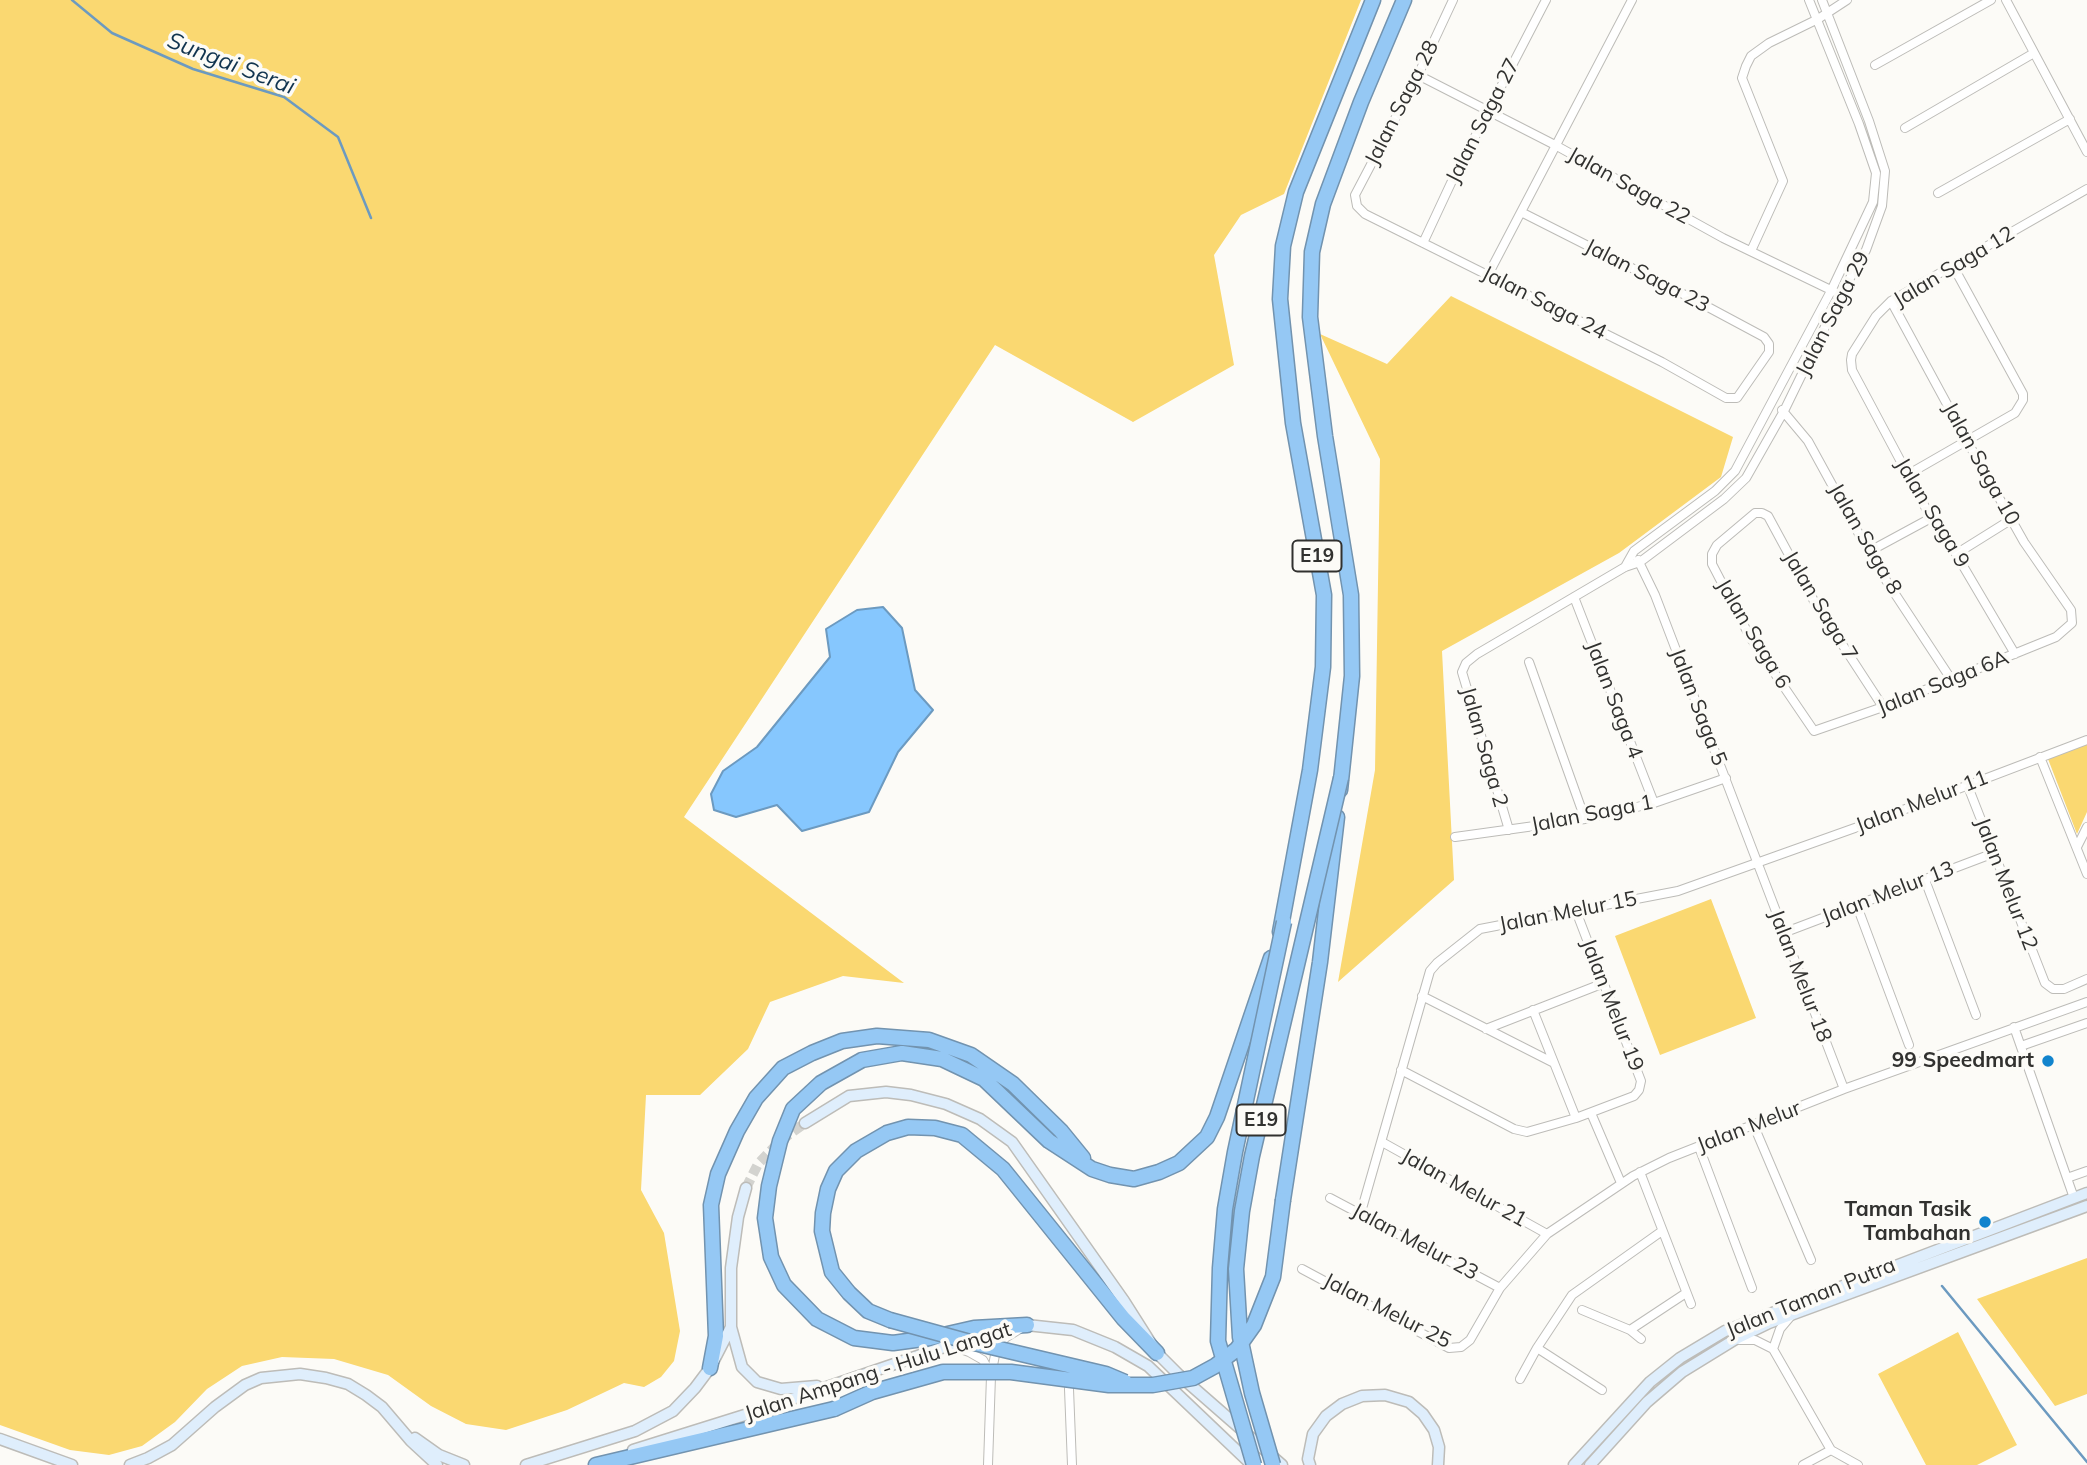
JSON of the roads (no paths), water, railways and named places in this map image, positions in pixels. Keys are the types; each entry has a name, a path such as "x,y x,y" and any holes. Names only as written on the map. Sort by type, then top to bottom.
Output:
{"highway":[{"name":"E19","path":"1253,1465 1218,1341 1225,1209 1284,922 1310,770 1323,667 1324,631 1324,595 1293,423 1280,299 1283,246 1296,192 1373,0"},
{"name":"E19","path":"1273,1465 1252,1393 1240,1337 1237,1258 1252,1156 1341,778 1352,676 1352,595 1325,436 1310,317 1312,252 1323,204 1360,102 1404,0"},
{"path":"596,1465 834,1409 872,1392 943,1372 1011,1372 1109,1385 1153,1385 1193,1378 1237,1349 1264,1305 1273,1277 1318,974 1341,778"},
{"path":"1027,1325 974,1328 893,1343 854,1338 817,1319 784,1286 771,1257 765,1217 780,1140 793,1109 821,1083 862,1060 902,1053 942,1059 984,1079 1049,1141 1092,1169 1134,1179 1159,1172 1191,1154 1207,1137 1212,1127 1284,922"},
{"path":"710,1368 716,1336 711,1205 719,1174 737,1131 756,1098 783,1068 842,1041 877,1036 929,1040 971,1055 1013,1084 1061,1131 1092,1169"},
{"path":"1130,1383 1107,1374 970,1342 890,1320 868,1311 832,1272 822,1231 822,1213 836,1171 856,1151 887,1133 908,1128 935,1128 962,1135 1003,1169 1124,1318 1157,1353"}],"street":[{"name":"Jalan Saga 28","path":"1357,206 1355,195 1418,75 1453,0"},
{"name":"Jalan Saga 27","path":"1423,243 1451,183 1546,0"},
{"path":"1488,275 1632,0"},
{"name":"Jalan Saga 29","path":"1625,566 1634,551 1715,491 1735,471 1831,291 1873,202 1875,173 1859,124 1809,0"},
{"name":"Jalan Saga 29","path":"1465,663 1625,566 1640,562 1724,499 1746,478 1784,411 1841,294 1866,250 1882,206 1885,170 1822,0"},
{"path":"1875,65 1991,0"},
{"path":"2006,0 2087,152"},
{"path":"1751,251 1783,181 1742,78 1751,56 1769,43 1818,19 1841,2"},
{"path":"1905,128 2034,53"},
{"name":"Jalan Saga 22","path":"1418,75 1555,145 1751,251 1841,294"},
{"path":"1938,193 2070,119"},
{"name":"Jalan Saga 12","path":"1852,370 1852,354 1876,316 1891,302 2087,189"},
{"name":"Jalan Saga 24","path":"1357,206 1365,214 1732,399"},
{"name":"Jalan Saga 23","path":"1521,212 1764,337 1769,344 1769,352 1737,398 1732,399"},
{"path":"1907,475 2015,413 2022,405 2023,394 1953,266"},
{"name":"Jalan Saga 10","path":"1891,302 2012,519 2071,610 2072,623"},
{"name":"Jalan Saga 9","path":"1852,370 1931,519 1956,554 2015,654"},
{"name":"Jalan Saga 8","path":"1772,406 1784,411 1808,441 1876,565 1951,679"},
{"name":"Jalan Saga 7","path":"1755,513 1768,516 1814,601 1883,707"},
{"name":"Jalan Saga 6","path":"1755,513 1717,545 1712,554 1712,564 1750,637 1810,727"},
{"path":"1870,551 1931,519"},
{"path":"1956,554 2012,519"},
{"name":"Jalan Saga 5","path":"1634,551 1655,595 1757,864"},
{"name":"Jalan Saga 4","path":"1574,597 1654,803"},
{"name":"Jalan Saga 6A","path":"1810,727 1814,731 1822,730 1883,707 2056,638 2072,623"},
{"path":"1529,662 1585,819"},
{"name":"Jalan Saga 2","path":"1465,663 1462,672 1509,830"},
{"name":"Jalan Melur 11","path":"1757,864 2087,740"},
{"path":"2040,757 2087,874"},
{"name":"Jalan Saga 1","path":"1455,837 1585,819 1654,803 1726,778"},
{"name":"Jalan Melur 12","path":"1967,784 2045,984 2053,989 2064,989 2087,979"},
{"path":"2077,847 2087,827"},
{"name":"Jalan Melur 13","path":"1783,933 1994,853"},
{"name":"Jalan Melur 15","path":"1361,1212 1422,996 1430,971 1437,963 1480,929 1678,891 1757,864"},
{"name":"Jalan Melur 18","path":"1757,864 1843,1089"},
{"path":"1925,880 1976,1016"},
{"path":"1857,906 1909,1045"},
{"name":"Jalan Melur 19","path":"1401,1070 1514,1129 1527,1132 1591,1113 1634,1096 1641,1082 1576,911"},
{"path":"1486,1029 1604,983"},
{"path":"1422,996 1554,1063"},
{"name":"Jalan Melur","path":"1470,1340 1500,1288 1547,1234 1640,1172 1843,1089 2087,1002"},
{"path":"1533,1010 1576,1118"},
{"path":"2021,1046 2087,1023"},
{"path":"2014,1027 2074,1198"},
{"path":"805,1123 849,1096 886,1092 946,1104 980,1119 1012,1142 1124,1301 1157,1353 1282,1465"},
{"path":"1591,1113 1621,1183"},
{"path":"1754,1126 1811,1260"},
{"name":"Jalan Melur 21","path":"1382,1142 1547,1234"},
{"path":"1699,1147 1752,1288"},
{"path":"2067,1178 2087,1171"},
{"path":"1640,1172 1691,1304"},
{"path":"746,1188 738,1217 731,1268 730,1327 742,1367 757,1382 781,1390 833,1384"},
{"name":"Jalan Taman Putra","path":"1574,1465 1650,1382 1680,1358 1725,1331 2087,1193"},
{"name":"Jalan Melur 23","path":"1330,1198 1361,1212 1500,1288"},
{"name":"Jalan Taman Putra","path":"1590,1465 1656,1394 1682,1371 1734,1340 1791,1315 2087,1206"},
{"path":"1520,1379 1572,1294 1662,1231"},
{"path":"1942,1247 1946,1258"},
{"name":"Jalan Melur 25","path":"1303,1269 1449,1348 1461,1347 1470,1340"},
{"path":"1630,1330 1686,1293"},
{"path":"1583,1310 1630,1330 1641,1339"},
{"path":"1773,1349 1780,1329 1791,1315"},
{"path":"988,1465 991,1376 995,1355 1005,1338 1027,1325"},
{"name":"Jalan Ampang - Hulu Langat","path":"589,1465 950,1345 1027,1325 1073,1330 1115,1347 1148,1366 1253,1465"},
{"path":"526,1465 635,1431 673,1411 710,1368 730,1327"},
{"path":"1734,1340 1755,1340 1773,1349 1831,1450 1857,1465"},
{"path":"950,1345 983,1360 991,1376"},
{"path":"1537,1348 1602,1390"},
{"path":"130,1465 172,1445 208,1412 244,1385 278,1375 313,1376 348,1384 382,1407 437,1465"},
{"path":"1069,1389 1072,1465"},
{"path":"1310,1465 1308,1459 1313,1434 1325,1416 1342,1404 1362,1396 1385,1395 1409,1402 1423,1414 1434,1430 1439,1447 1438,1465"},
{"path":"398,1426 439,1455 464,1465"},
{"path":"0,1439 72,1465"},
{"path":"1803,1465 1831,1450"}],"water":[{"path":"883,607 902,628 915,690 933,710 898,752 869,812 802,831 777,805 736,817 714,810 711,794 723,771 757,747 830,657 826,629 857,610"}],"waterway":[{"name":"Sungai Serai","path":"72,0 112,33 193,69 284,97 338,137 371,218"},
{"path":"1942,1286 2087,1462"}],"tunnel":[{"path":"746,1188 758,1164 780,1141 805,1123"}],"place":[{"name":"99 Speedmart","path":"2048,1061"},
{"name":"Taman Tasik Tambahan","path":"1985,1222"}]}
